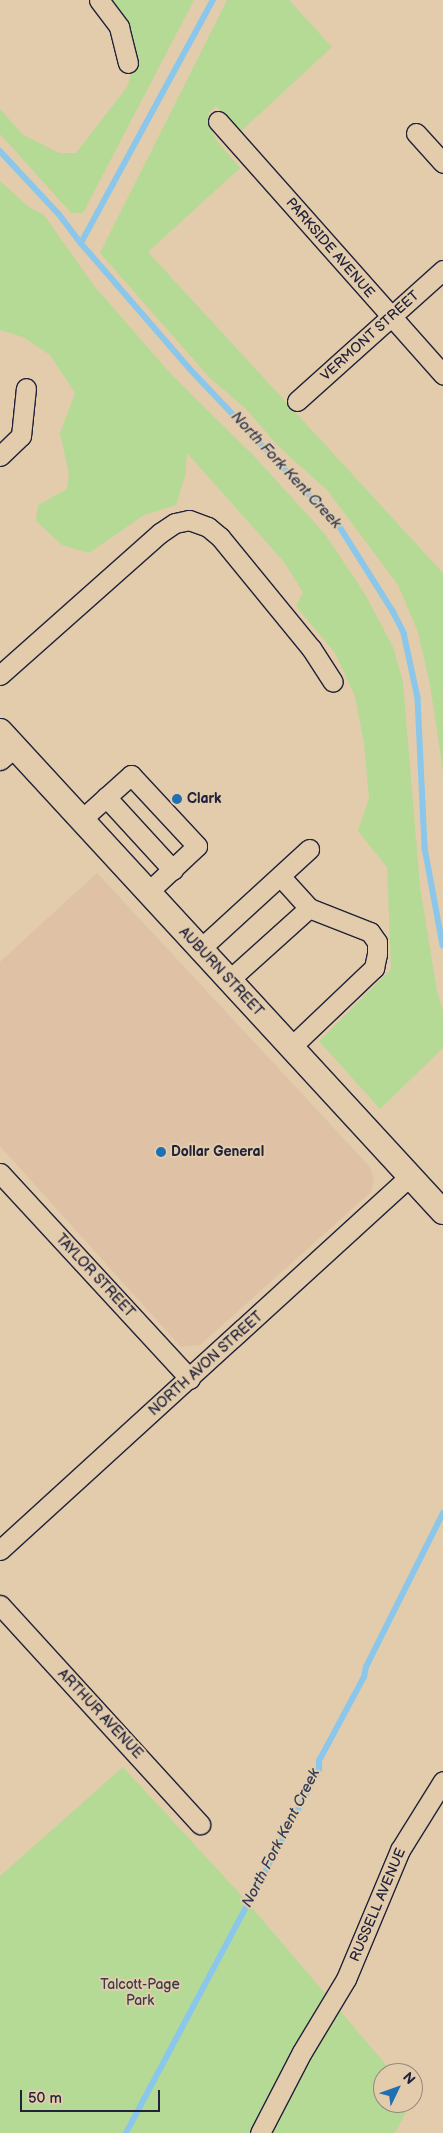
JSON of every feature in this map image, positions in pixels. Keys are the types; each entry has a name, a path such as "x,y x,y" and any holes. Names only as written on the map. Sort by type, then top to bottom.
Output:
{"main road":[{"name":"AUBURN STREET","path":"5,746 82,819 443,1212"}],"street":[{"path":"99,0 119,27 128,63"},
{"name":"PARKSIDE AVENUE","path":"218,121 443,374"},
{"path":"416,133 443,163"},
{"name":"VERMONT STREET","path":"297,401 443,270"},
{"path":"0,456 21,436 26,388"},
{"path":"0,675 160,533 175,523 189,520 215,532 312,648 333,682"},
{"path":"82,819 131,776 197,846 148,892"},
{"path":"106,797 173,870"},
{"path":"200,949 310,848"},
{"path":"280,876 309,908 370,932 377,942 374,968 291,1047"},
{"path":"229,980 309,908"},
{"name":"TAYLOR STREET","path":"0,1173 190,1379"},
{"name":"NORTH AVON STREET","path":"0,1550 190,1379 410,1176"},
{"name":"ARTHUR AVENUE","path":"0,1605 200,1824"},
{"name":"RUSSELL AVENUE","path":"260,2133 302,2052 346,1980 400,1850 443,1781"}],"shaded area":[{"path":"97,873 369,1166 374,1178 371,1192 200,1345 181,1347 0,1146 0,962"}],"green space":[{"path":"113,0 194,0 83,213 71,213 0,134 0,109 23,135 59,153 76,153 127,87 134,64 126,18"},
{"path":"227,0 289,0 332,47 239,133 216,106 209,113 208,123 217,141 240,168 148,252 443,573 443,771 430,685 418,632 398,585 328,491 278,446 246,409 209,377 100,253"},
{"path":"0,181 29,207 44,215 95,287 171,374 254,456 325,534 365,594 393,647 403,682 420,887 437,991 443,1011 443,1048 380,1109 319,1041 391,969 387,867 358,831 369,798 364,744 355,696 335,653 296,606 303,592 284,562 187,453 185,476 176,505 144,515 89,553 62,545 36,521 38,505 67,489 69,474 60,433 75,393 50,355 23,337 0,330"},
{"name":"Talcott-Page Park","path":"123,1767 242,1896 384,2063 373,2063 373,2113 406,2113 395,2133 0,2133 0,1876"}],"waterway":[{"path":"81,243 213,0"},
{"name":"North Fork Kent Creek","path":"0,151 59,214 81,243 190,369 340,527 393,611 404,633 418,698 425,848 443,945"},
{"name":"North Fork Kent Creek","path":"126,2133 319,1770 319,1761 364,1677 366,1667 443,1513"}],"place":[{"name":"Clark","path":"177,799"},
{"name":"Dollar General","path":"161,1152"}]}
